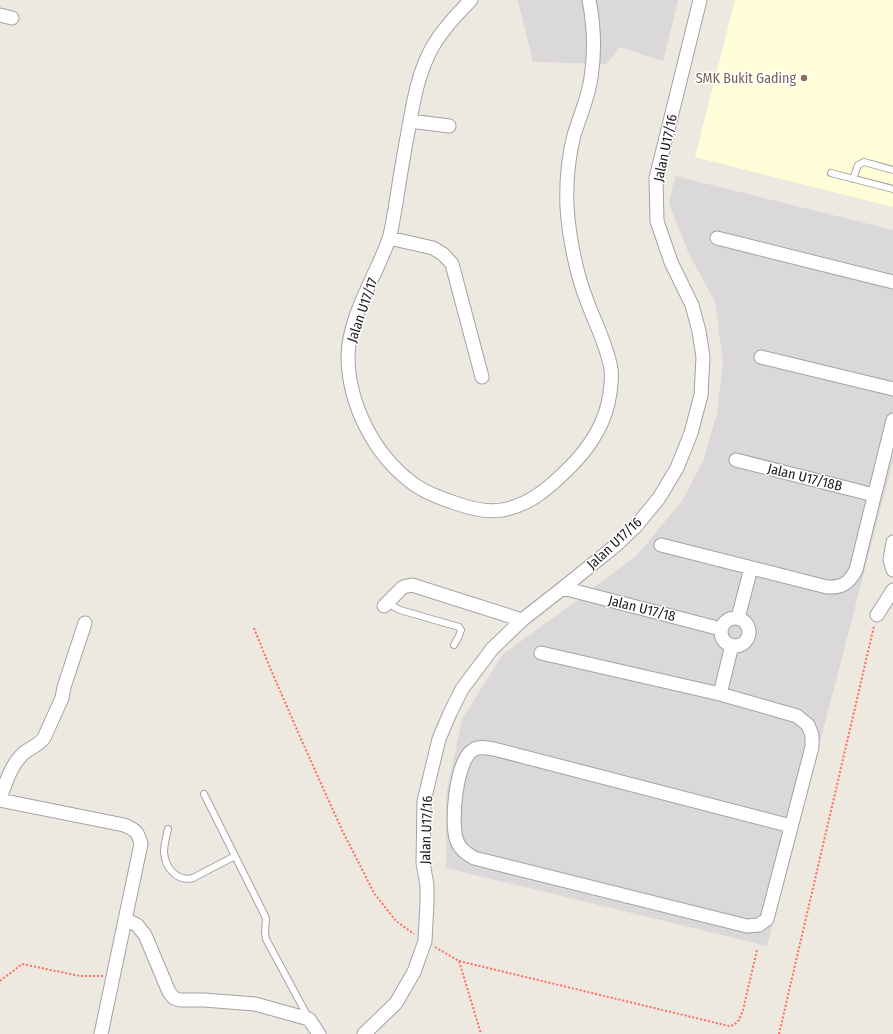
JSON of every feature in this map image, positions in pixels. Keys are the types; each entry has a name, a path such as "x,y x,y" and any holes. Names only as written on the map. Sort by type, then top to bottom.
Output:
{"street":[{"name":"Jalan U17/17","path":"471,0 452,18 432,46 421,72 410,120 389,238 351,333 348,355 350,378 362,419 384,456 413,484 444,499 472,509 500,511 528,502 553,484 579,458 592,440 605,415 610,395 612,371 603,339 586,301 579,277 567,208 569,157 591,78 594,34 589,0"},
{"name":"Jalan U17/16","path":"364,1034 396,1003 414,972 425,941 427,885 423,862 424,801 439,739 462,689 492,649 522,620 615,546 636,526 659,498 677,468 691,433 701,395 702,357 699,331 692,305 671,262 657,221 656,178 700,0"},
{"path":"410,120 449,126"},
{"path":"389,238 433,248 444,254 452,264 482,378"},
{"path":"717,238 893,282"},
{"path":"761,357 893,389"},
{"path":"661,545 827,587 836,587 844,584 851,578 856,570 893,420"},
{"name":"Jalan U17/18B","path":"736,460 874,495"},
{"path":"893,542 890,560 893,570"},
{"path":"738,618 751,568"},
{"path":"386,604 403,587 412,585 522,620"},
{"name":"Jalan U17/18","path":"563,588 721,629"},
{"path":"876,615 893,590"},
{"path":"738,618 746,623 749,632 745,642 732,646 724,641 721,629 725,621 738,618"},
{"path":"85,623 64,686 62,698 44,738 41,743 25,752 18,758 13,766 0,799 124,825 138,833 141,844 101,1034"},
{"path":"720,694 732,646"},
{"path":"541,653 720,694 797,716 808,725 812,735 812,747 767,919 759,925 747,926 474,858 464,852 457,841 454,828 455,796 464,761 472,750 482,747 791,826"},
{"path":"125,919 137,925 145,935 169,992 174,998 180,1000 204,1000 255,1004 309,1019 319,1034"}],"lane":[{"path":"853,179 858,165 864,162 893,170"},
{"path":"831,173 893,189"},
{"path":"386,604 400,610 459,627 461,630 454,644"},
{"path":"204,794 266,918 266,939 309,1019"},
{"path":"168,829 164,852 166,861 173,874 180,878 187,880 193,878 235,856"}],"path":[{"path":"779,1034 876,615"},
{"path":"254,628 301,739 342,830 374,893 396,921 425,941 459,961 729,1026 739,1020 744,1010 757,950"},
{"path":"459,961 481,1034"},
{"path":"0,981 22,964 80,976 114,976"}],"shaded area":[{"path":"518,0 678,0 663,61 619,47 607,64 533,62"},
{"name":"SMK Bukit Gading","path":"735,0 893,0 893,207 695,157"},
{"path":"675,176 893,230 893,461 767,946 446,868 446,795 462,719 503,654 637,555 682,501 703,461 717,413 723,362 715,302 689,254 669,204"}],"place":[{"name":"SMK Bukit Gading","path":"804,78"}]}
